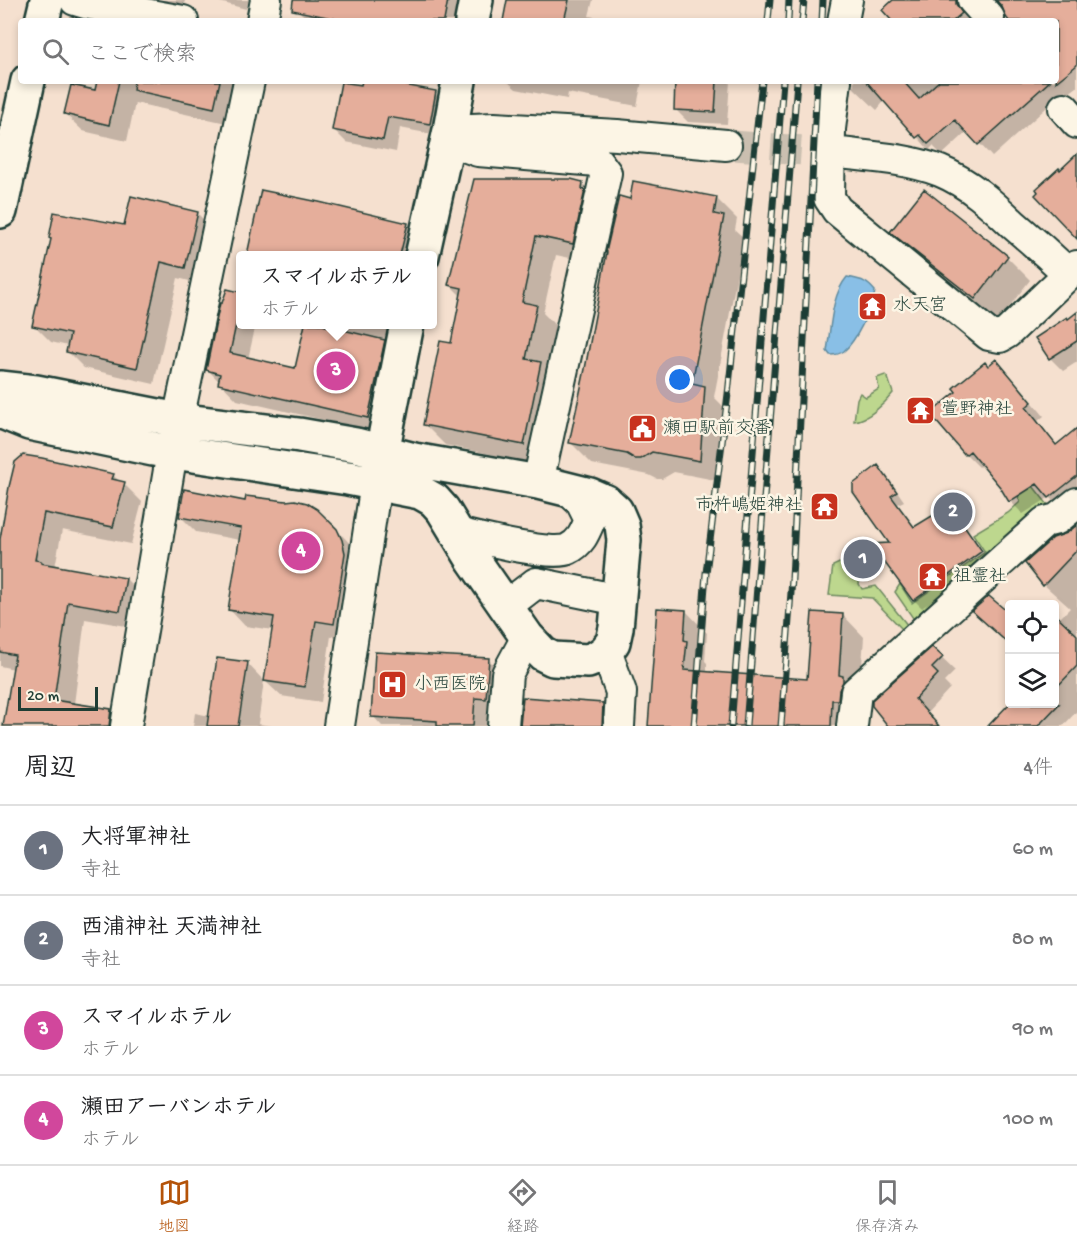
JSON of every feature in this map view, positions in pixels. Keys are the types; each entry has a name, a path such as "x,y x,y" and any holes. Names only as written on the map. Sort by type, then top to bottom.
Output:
{"main road":[{"path":"43,18 47,0"},
{"path":"473,18 476,0"},
{"path":"0,211 27,84"},
{"path":"423,251 458,84"},
{"path":"376,483 406,329"},
{"path":"0,388 36,392 178,420 299,435 356,445 414,460 590,495 606,502 616,511 622,525 624,540 613,642 606,651 588,661 553,659 543,654 526,637 472,558 443,510 434,500 420,492 376,483 142,447 28,423 0,410"}],"street":[{"path":"75,0 167,18"},
{"path":"263,18 266,0"},
{"path":"844,18 847,0"},
{"path":"178,420 248,84"},
{"path":"836,84 830,129 829,198 837,210 862,232 989,335 1000,337 1014,327 1073,270 981,195 961,182 918,164 840,153"},
{"path":"450,130 506,128 726,145"},
{"path":"450,130 464,146 478,151 597,161 606,173 553,486 581,502 590,520 582,539 567,550 550,552 457,533"},
{"path":"126,726 172,452"},
{"path":"339,726 376,483"},
{"path":"852,726 856,692 1046,522 1057,519 1077,503"},
{"path":"506,606 536,583 619,600"},
{"path":"503,726 507,674 526,637"},
{"path":"606,651 621,692 619,726"}],"green space":[{"path":"885,375 893,393 870,414 854,421 860,393 866,397 879,389 877,378"},
{"path":"1029,481 1048,505 915,621 895,592 900,584 912,603 985,552 973,534 1008,513 1020,502 1018,496"},
{"path":"850,558 859,572 873,562 875,563 876,565 861,576 859,584 862,589 876,586 908,626 903,630 872,598 829,595 833,566"}],"water":[{"path":"847,277 860,280 872,287 875,291 874,296 866,318 849,346 842,352 830,355 827,351 832,312 838,293"}],"building":[{"path":"293,0 448,0 445,18 332,18 292,10"},
{"path":"507,0 569,0 565,18 504,18"},
{"path":"893,0 956,0 962,13 956,18 889,18 882,10"},
{"path":"996,0 1077,0 1077,65 1059,80 1059,18 1007,18"},
{"path":"96,84 118,84 109,125 64,114 71,85 95,90"},
{"path":"134,84 219,84 214,108 133,90"},
{"path":"341,84 399,84 436,91 430,124 388,117 383,140 332,130"},
{"path":"675,84 717,84 715,112 674,110"},
{"path":"869,84 906,84 919,99 936,84 1047,84 978,145 955,120 928,144 920,135 916,138"},
{"path":"1077,154 1077,239 1035,195 1038,192 1036,189"},
{"path":"474,179 571,179 583,182 582,189 585,190 573,244 536,236 522,302 537,305 526,359 541,362 524,445 423,425 440,341 451,343 462,288 448,285"},
{"path":"633,181 717,197 714,214 724,216 692,383 705,386 700,461 652,452 641,459 635,459 627,454 569,443 619,196 630,199"},
{"path":"924,189 1008,256 975,299 890,232"},
{"path":"261,190 408,223 401,251 248,251"},
{"path":"131,196 198,212 185,268 161,262 137,368 66,352 70,334 32,326 51,239 49,238 54,212 124,225"},
{"path":"227,289 236,291 236,325 230,353 295,368 304,329 339,329 385,340 368,418 218,384 220,374 206,370 220,303"},
{"path":"1077,312 1077,341 1049,359 1035,338"},
{"path":"996,359 1032,402 1026,407 1056,445 1077,428 1077,476 1049,498 1037,484 1009,502 1000,487 970,451 965,455 930,414 956,392 953,388 985,362 988,366"},
{"path":"23,455 114,474 112,479 125,482 113,527 44,513 35,560 126,578 120,611 68,602 54,700 111,709 109,726 3,726 15,655 0,652 0,539 15,462"},
{"path":"878,465 897,492 891,496 914,527 950,505 982,551 913,601 871,544 889,543 853,492 853,484"},
{"path":"184,489 245,501 246,496 307,503 317,509 337,529 345,553 334,624 316,621 305,687 264,681 274,617 228,610 241,528 179,517"},
{"path":"1077,525 1077,550 1043,586 1025,563 1053,538 1067,533"},
{"path":"989,596 1005,610 1005,641 972,611"},
{"path":"657,608 686,610 684,640 687,641 684,670 807,679 812,612 843,614 839,675 843,676 843,682 838,700 832,700 831,726 648,726"},
{"path":"1059,618 1077,635 1077,666 1059,685"},
{"path":"932,647 943,657 932,668 938,674 915,699 939,726 888,726 872,706 872,700"},
{"path":"375,652 489,658 486,699 475,698 473,726 437,726 437,721 371,717"},
{"path":"217,658 248,662 238,726 207,726"},
{"path":"523,697 603,703 602,726 520,726"},
{"path":"1005,708 1055,708 1038,726 988,726"}],"tunnel":[{"path":"726,145 840,153"}],"railway":[{"path":"768,18 770,0"},
{"path":"788,18 789,0"},
{"path":"802,18 804,0"},
{"path":"822,18 823,0"},
{"path":"694,726 706,573 762,84"},
{"path":"731,726 783,84"},
{"path":"746,726 797,84"},
{"path":"781,726 792,579 817,84"}],"place":[{"name":"水天宮","path":"872,306"},
{"name":"スマイルホテル","path":"336,371"},
{"name":"萱野神社","path":"920,410"},
{"name":"瀬田駅前交番","path":"642,429"},
{"name":"市杵嶋姫神社","path":"824,506"},
{"name":"西浦神社 天満神社","path":"953,512"},
{"name":"瀬田アーバンホテル","path":"301,551"},
{"name":"大将軍神社","path":"863,559"},
{"name":"祖霊社","path":"932,577"},
{"name":"小西医院","path":"393,685"}]}
